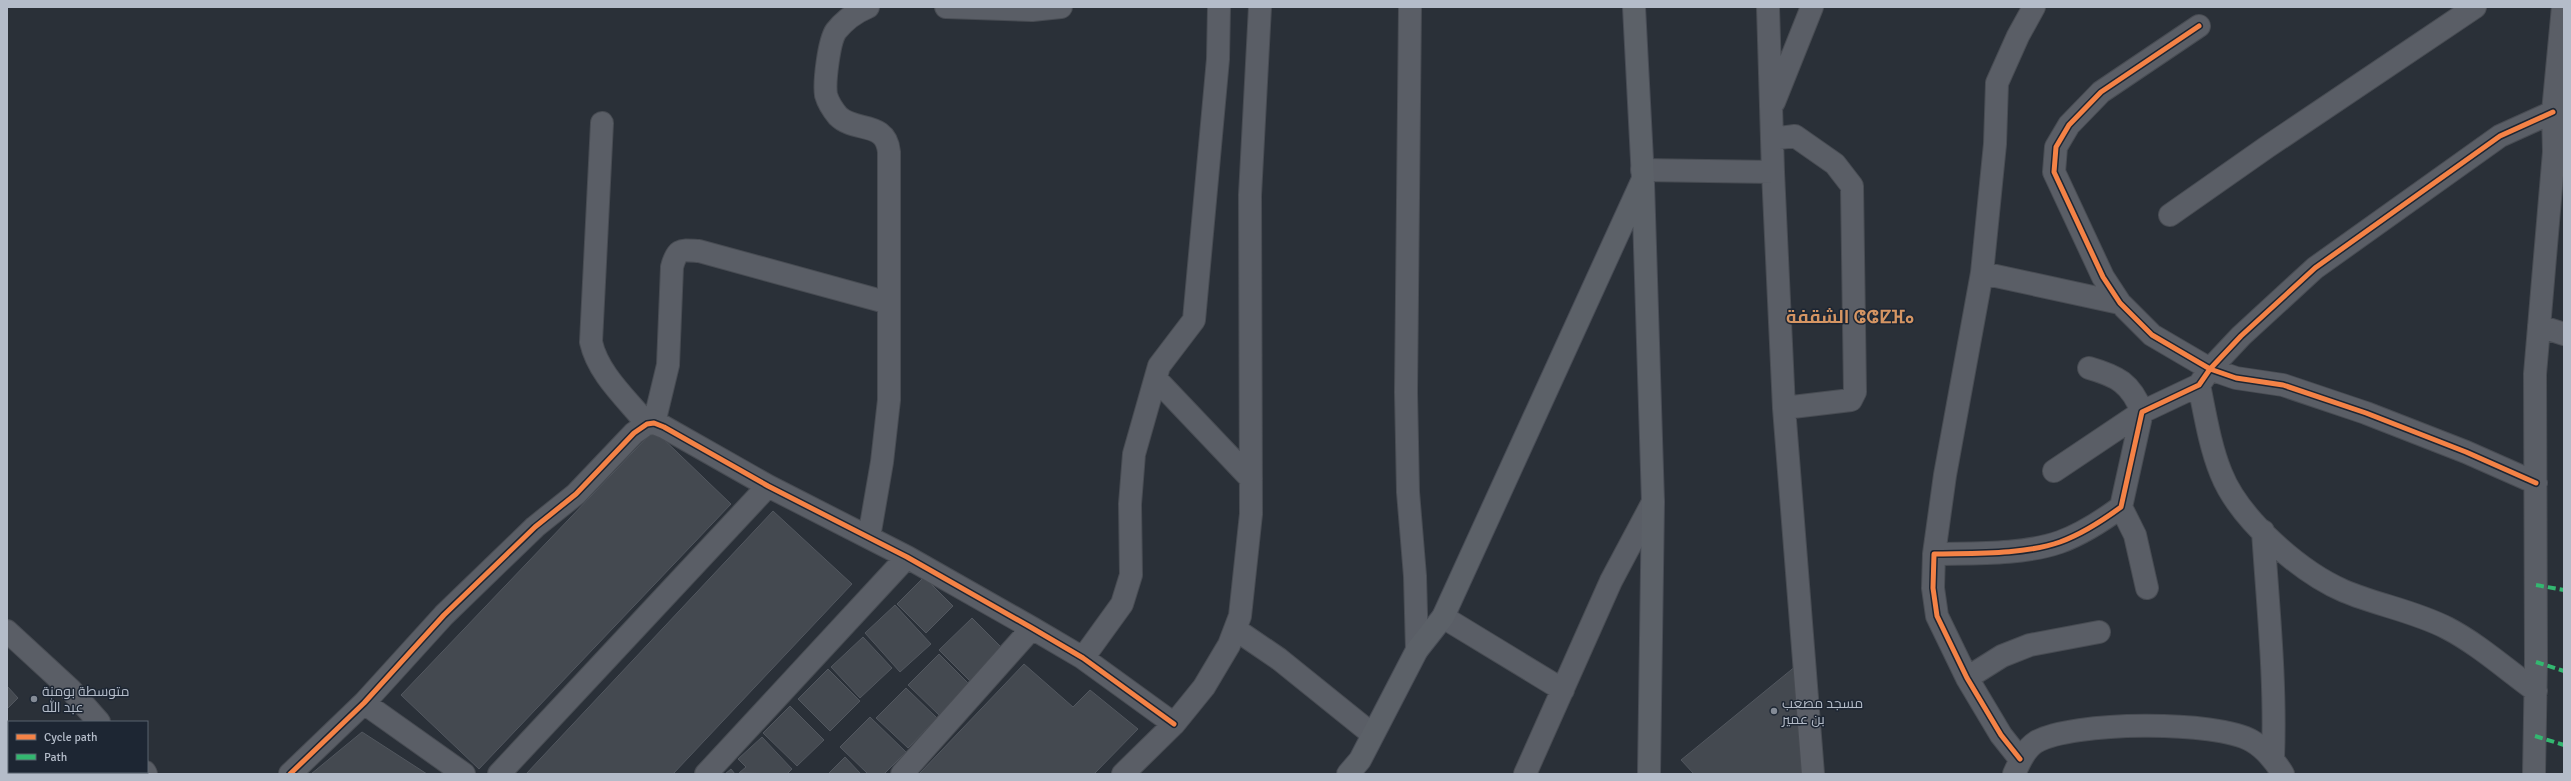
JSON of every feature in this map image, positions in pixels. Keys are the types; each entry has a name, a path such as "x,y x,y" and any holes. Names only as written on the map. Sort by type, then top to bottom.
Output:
{"main road":[{"path":"1634,7 1642,175 1653,502 1649,774"},
{"path":"1354,769 1417,650 1443,617 1642,175"}],"street":[{"path":"868,7 856,12 835,32 829,52 826,94 840,117 883,134 888,143 889,400 882,462 869,537"},
{"path":"946,7 1032,10 1061,7"},
{"path":"1083,658 1122,604 1131,575 1132,475 1134,454 1156,379 1166,355 1185,334 1194,320 1218,58 1218,7"},
{"path":"1123,774 1174,724 1204,687 1229,645 1240,616 1251,514 1250,195 1260,7"},
{"path":"1410,7 1406,392 1408,492 1415,576 1417,650"},
{"path":"1768,7 1773,172 1784,408 1812,774"},
{"path":"1771,111 1812,7"},
{"path":"2034,7 2018,36 1997,83 1994,144 1982,273 1961,384 1934,554 1933,588 1937,616 1967,678 2001,735 2017,767 2036,742 2064,733 2116,727 2173,726 2225,733 2251,740 2278,766"},
{"path":"2170,215 2266,147 2475,7"},
{"path":"2534,774 2536,691 2535,374 2559,142 2553,112 2563,7"},
{"path":"2199,26 2101,92 2069,125 2056,147 2054,172 2103,277 2120,303 2152,335 2204,377 2236,378 2282,385 2366,414 2466,452 2536,483"},
{"path":"2054,471 2142,412 2204,377 2241,336 2315,268 2500,136 2553,112"},
{"path":"602,123 591,342 594,356 602,370 651,423 768,486 907,557 1032,628 1083,658 1174,724"},
{"path":"1772,139 1795,136 1835,164 1852,186 1855,392 1851,400 1784,408"},
{"path":"1642,175 1773,172"},
{"path":"290,774 364,703 449,610 535,527 576,494 634,433 651,423 668,366 672,267 676,255 681,250 699,251 889,303"},
{"path":"1982,273 2120,303"},
{"path":"2539,326 2564,334"},
{"path":"2089,368 2110,374 2124,383 2136,397 2142,412 2121,508 2135,535 2147,588"},
{"path":"2204,377 2221,474 2236,499 2263,531 2315,575 2344,591 2390,605 2447,628 2536,691"},
{"path":"1156,379 1251,479"},
{"path":"499,774 768,486"},
{"path":"1525,774 1611,581 1653,502"},
{"path":"1934,554 2005,552 2059,542 2095,525 2121,508"},
{"path":"2263,531 2274,727 2278,766"},
{"path":"706,774 907,557"},
{"path":"1443,617 1563,690"},
{"path":"902,774 1032,628"},
{"path":"1235,629 1279,659 1372,734"},
{"path":"7,631 70,690 98,721"},
{"path":"1967,678 2002,656 2030,645 2099,632"},
{"path":"364,703 464,774"}],"building":[{"path":"654,430 731,504 479,769 401,695"},
{"path":"773,511 852,584 673,774 526,774"},
{"path":"924,577 953,606 926,633 897,604"},
{"path":"895,605 931,644 900,672 865,633"},
{"path":"972,618 1003,649 970,681 939,650"},
{"path":"863,637 892,668 860,698 831,667"},
{"path":"939,654 969,684 939,715 908,685"},
{"name":"مسجد مصعب بن عمير","path":"1802,661 1811,774 1694,774 1681,760"},
{"path":"1024,664 1073,707 1090,690 1138,729 1094,774 919,774"},
{"path":"828,669 860,701 830,731 798,699"},
{"path":"7,686 18,698 7,709"},
{"path":"906,688 937,718 908,748 876,718"},
{"path":"790,706 824,740 797,766 763,733"},
{"path":"870,717 906,752 884,774 868,774 840,747"},
{"path":"362,732 427,774 311,774"},
{"path":"762,737 792,769 787,774 739,773 746,767 738,759"},
{"path":"845,757 861,774 828,774"},
{"path":"731,769 735,774 725,774"},
{"path":"59,773 102,773 60,774"}],"marked path":[{"path":"2536,585 2564,590"},
{"path":"2536,662 2564,671"},
{"path":"2535,736 2564,745"}],"cycle path":[{"path":"2199,26 2101,92 2069,125 2056,147 2054,172 2103,277 2120,303 2152,335 2210,369 2236,378 2283,385 2366,413 2466,452 2536,483"},
{"path":"2020,759 2001,735 1967,678 1937,616 1933,588 1934,554 2014,551 2046,546 2076,535 2092,527 2114,512 2121,507 2142,412 2199,385 2210,369 2241,336 2315,268 2500,136 2553,112"},
{"path":"290,774 364,703 444,615 535,527 576,494 634,433 647,424 654,423 664,427 768,486 907,557 1032,628 1083,658 1174,724"}],"place":[{"name":"متوسطة بومنة عبد الله","path":"34,699"},
{"name":"مسجد مصعب بن عمير","path":"1774,711"}],"district":[{"name":"الشقفة ⵛⵛⵇⴼⴰ","path":"1850,317"}]}
